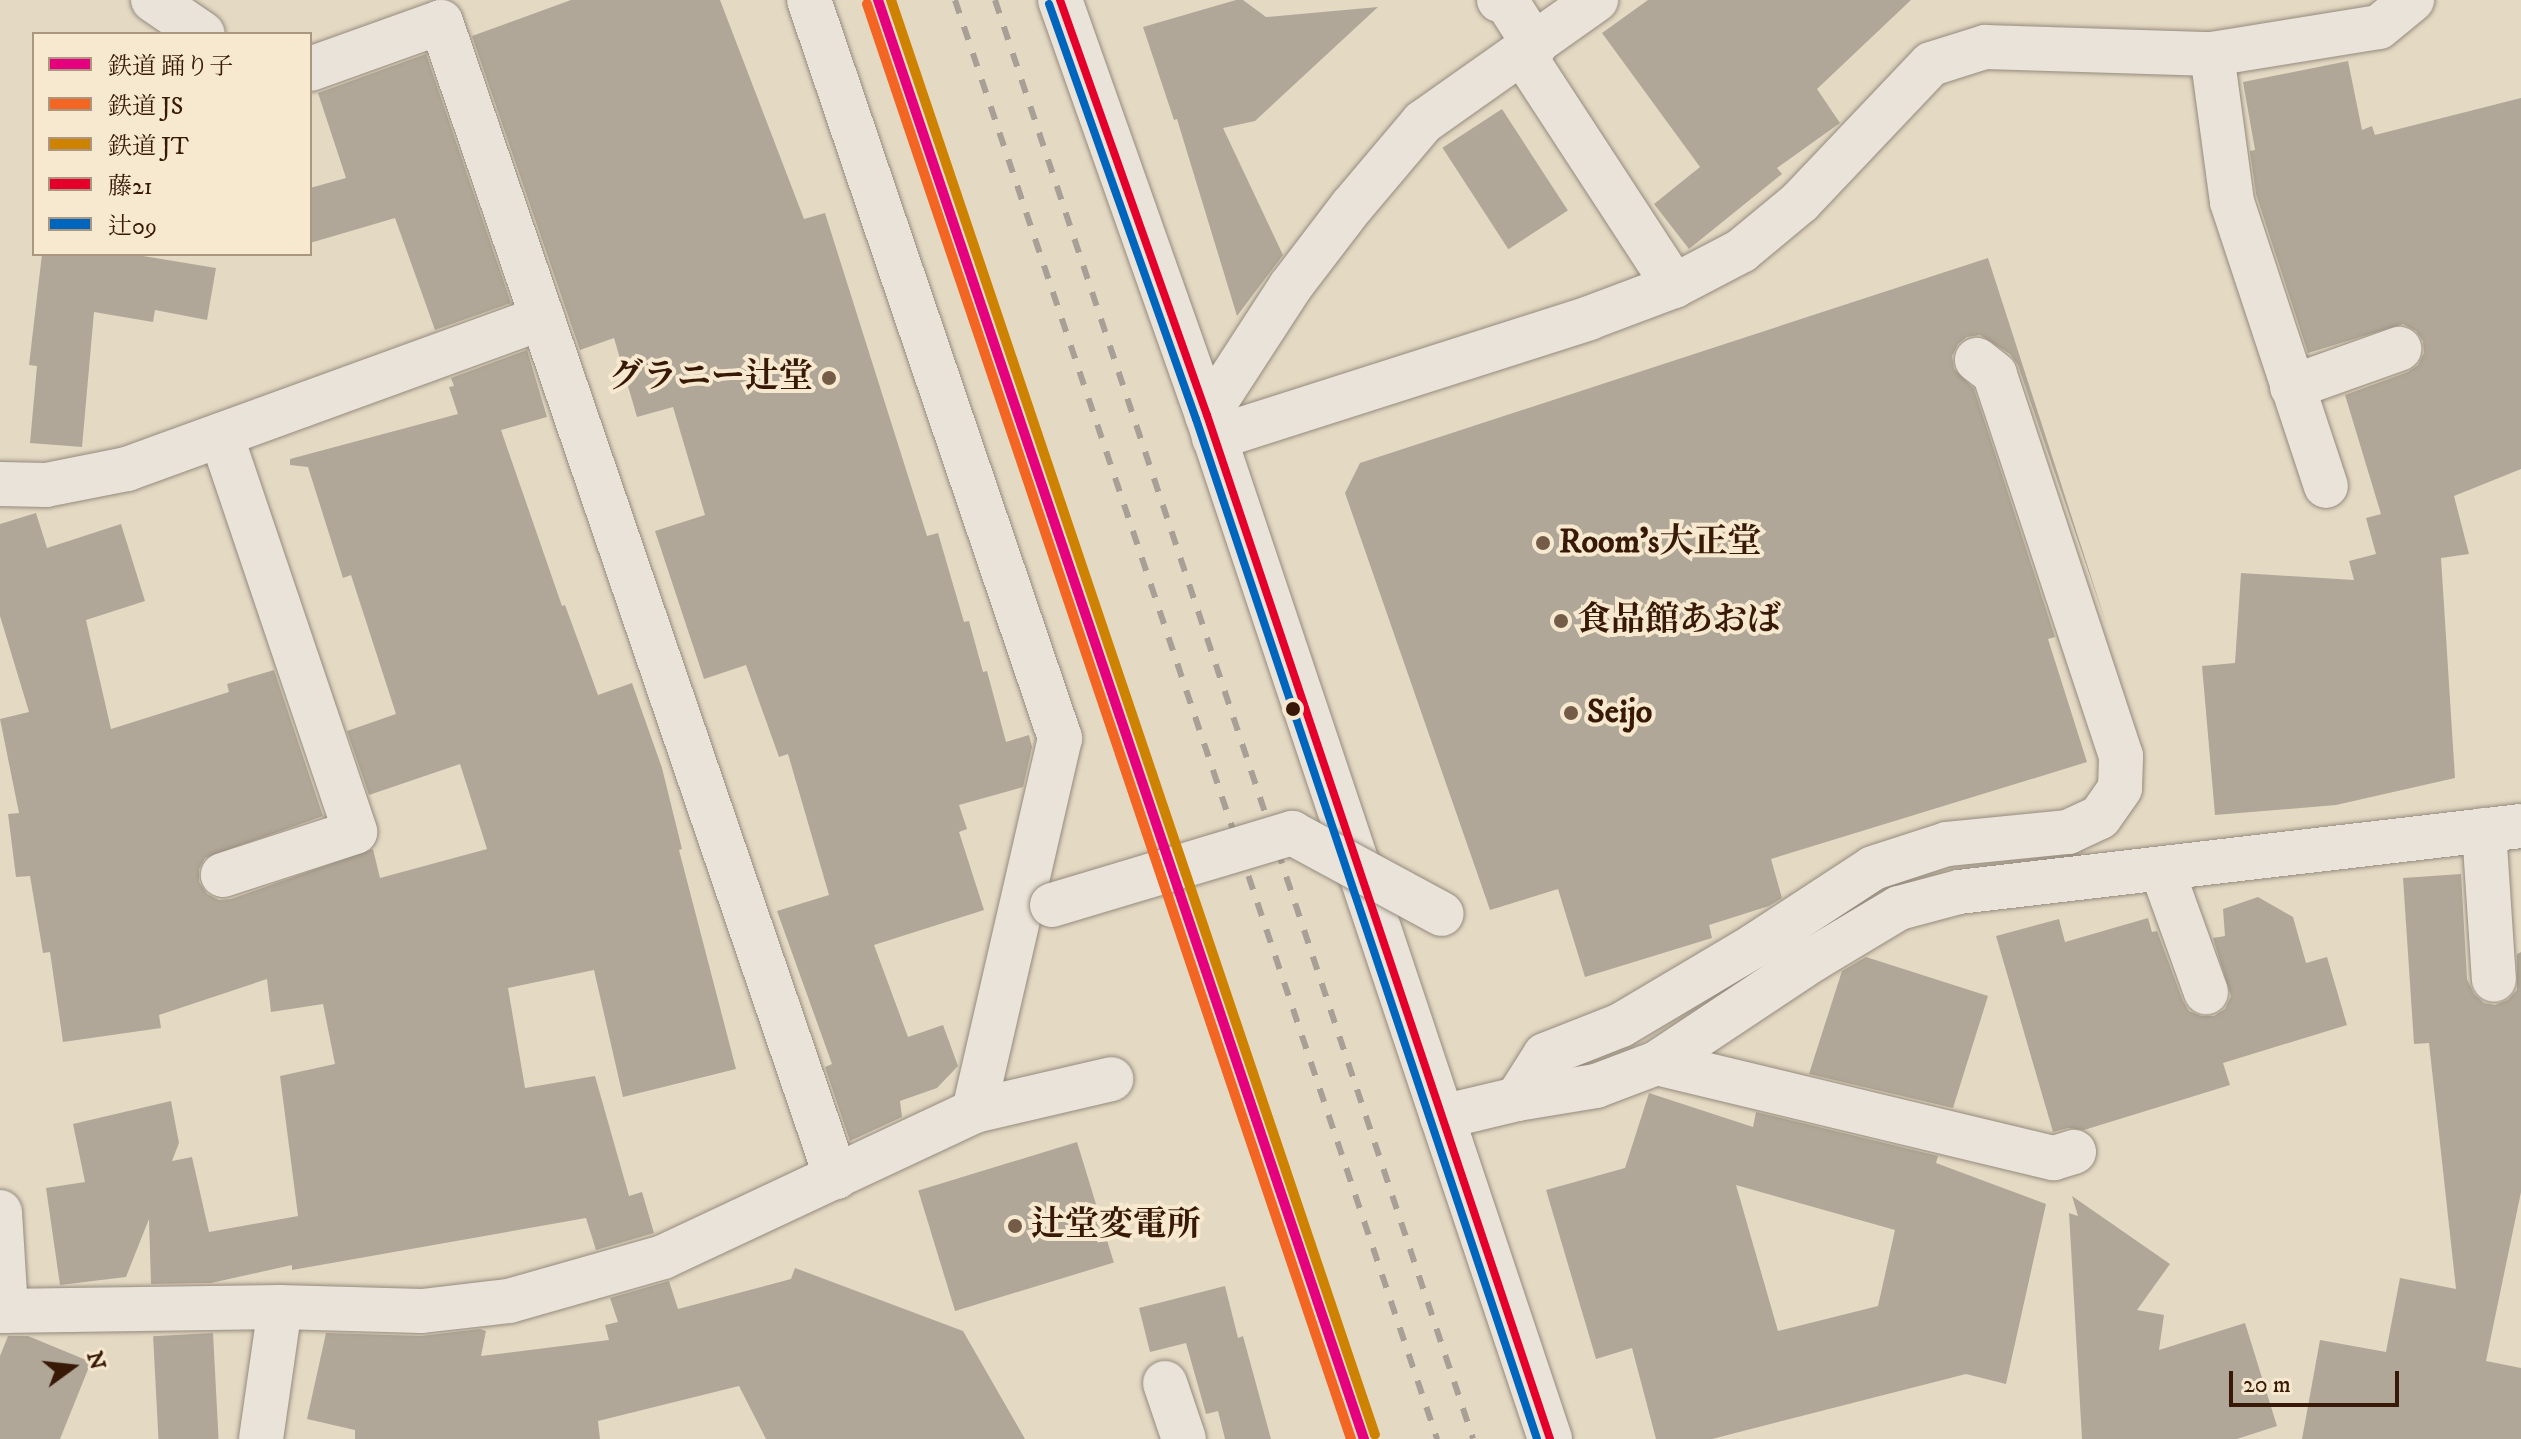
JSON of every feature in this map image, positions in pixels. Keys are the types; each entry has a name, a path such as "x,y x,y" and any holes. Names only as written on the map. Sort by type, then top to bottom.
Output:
{"street":[{"path":"153,0 200,32"},
{"path":"809,0 1060,738 974,1111"},
{"path":"1060,0 1210,426 1550,1439"},
{"path":"1499,0 1507,2 1529,50 1674,286"},
{"path":"1210,426 1290,287 1352,206 1423,122 1596,0"},
{"path":"1210,426 1589,318 1674,286 1741,251 1800,202 1931,64 1985,47 2212,54 2379,27 2412,0"},
{"path":"312,68 441,22 836,1177"},
{"path":"2212,54 2232,202 2326,486"},
{"path":"0,484 46,485 127,469 542,318"},
{"path":"2292,387 2399,349"},
{"path":"1517,1099 1545,1055 1621,1025 1754,946 1873,868 1947,844 2068,832 2100,817 2120,788 2121,756 1995,374 1977,360"},
{"path":"221,435 355,832 223,875"},
{"path":"1442,1117 1517,1099 1596,1086 1657,1063 1812,960 1899,908 1959,892 2502,828 2494,980"},
{"path":"1052,905 1292,833 1442,914"},
{"path":"2162,870 2206,992"},
{"path":"1596,1086 1754,946"},
{"path":"1657,1063 2054,1158 2074,1152"},
{"path":"0,1212 3,1311 280,1307 422,1311 509,1301 663,1257 974,1111 1111,1079"},
{"path":"261,1439 280,1307"},
{"path":"1165,1383 1184,1439"}],"building":[{"path":"571,0 720,0 804,219 825,213 927,536 938,533 964,622 969,621 983,672 987,671 1006,742 1029,735 1032,747 1023,787 959,805 967,829 959,832 984,910 874,945 908,1037 943,1025 958,1066 937,1088 900,1101 902,1117 850,1141 825,1067 832,1064 777,911 829,895 788,754 779,757 746,665 704,679 655,531 705,515 673,407 637,417 614,338 580,350 472,36"},
{"path":"1243,0 1266,17 1378,7 1255,121 1223,128 1283,255 1237,316 1177,119 1174,120 1143,27"},
{"path":"1648,0 1911,0 1817,89 1840,123 1777,168 1782,174 1689,249 1654,204 1700,167 1602,33"},
{"path":"426,54 511,303 435,330 395,218 312,242 312,187 346,178 318,93"},
{"path":"2348,61 2362,130 2372,126 2375,135 2521,98 2521,469 2454,496 2469,554 2441,558 2455,778 2336,805 2215,815 2202,666 2235,663 2241,573 2354,580 2349,561 2376,554 2366,518 2381,514 2345,395 2408,372 2418,365 2424,353 2423,341 2416,331 2403,324 2308,353 2256,194 2250,151 2255,150 2243,82"},
{"path":"1502,109 1568,210 1508,249 1442,148"},
{"path":"42,256 143,256 216,268 207,320 155,310 153,322 94,312 82,447 30,443 37,366 29,365"},
{"path":"1988,258 2107,626 2018,365 2010,354 1980,335 1967,337 1958,344 1952,356 1954,369 1974,389 2055,637 2048,639 2087,762 1771,859 1782,898 1769,906 1709,925 1712,938 1585,977 1558,889 1490,910 1345,493 1360,463"},
{"path":"527,350 547,417 501,430 562,606 565,605 598,695 632,683 662,768 682,849 679,850 736,1069 623,1097 594,970 508,988 525,1088 595,1076 629,1196 642,1192 654,1233 596,1250 586,1218 292,1270 292,1265 211,1283 151,1284 149,1219 126,1277 60,1285 46,1188 85,1182 73,1124 171,1101 179,1143 172,1161 192,1157 209,1232 298,1216 280,1076 335,1064 323,1004 271,1012 267,979 159,1015 161,1028 63,1042 50,952 43,953 30,876 16,877 8,814 19,813 0,719 29,712 0,616 0,524 36,513 47,548 121,524 145,601 86,620 111,729 229,692 227,684 274,670 323,816 205,858 199,869 199,882 207,894 219,900 231,899 373,849 380,878 487,849 460,764 369,795 347,731 396,714 351,575 343,578 308,467 290,465 290,459 458,414 449,387 454,386 451,378"},
{"path":"2461,874 2467,979 2474,994 2484,1003 2495,1005 2508,1000 2517,990 2517,954 2521,952 2521,1192 2486,1361 2521,1368 2521,1439 2302,1439 2320,1340 2386,1352 2400,1278 2456,1289 2429,1043 2414,1044 2403,878"},
{"path":"2258,897 2293,917 2306,963 2327,957 2347,1025 2223,1063 2230,1085 2084,1130 2068,1128 2053,1132 1996,936 2059,919 2065,942 2148,918 2152,932 2157,931 2189,1011 2201,1016 2214,1016 2225,1009 2231,996 2213,938 2225,936 2223,909"},
{"path":"1866,957 1988,996 1953,1108 1809,1074 1842,971"},
{"path":"1649,1093 1753,1127 1756,1112 1938,1156 1936,1163 2046,1204 2006,1384 1966,1374 1712,1439 1656,1439 1632,1348 1596,1359 1546,1190 1625,1168","holes":["1736,1185 1895,1230 1878,1306 1778,1331"]},
{"name":"辻堂変電所","path":"1077,1142 1114,1262 955,1311 918,1191"},
{"path":"2072,1196 2170,1264 2137,1310 2164,1315 2159,1350 2245,1323 2277,1426 2237,1439 2082,1439 2069,1213 2078,1216"},
{"path":"795,1268 963,1331 1025,1439 766,1439 739,1386 598,1421 600,1439 355,1439 355,1430 307,1419 326,1333 421,1336 480,1329 486,1331 481,1356 609,1340 605,1325 618,1322 610,1298 669,1281 678,1309 791,1279"},
{"path":"1225,1286 1238,1338 1243,1336 1271,1439 1225,1439 1218,1411 1206,1414 1186,1343 1150,1352 1139,1308"},
{"path":"213,1333 219,1439 158,1439 153,1336"},
{"path":"8,1336 28,1336 91,1362 60,1439 0,1439 0,1356"}],"railway":[{"path":"955,0 1437,1439"},
{"path":"995,0 1473,1439"}],"rail line":[{"name":"踊り子","path":"878,0 1364,1439"},
{"name":"JT","path":"891,0 1375,1435"},
{"name":"JS","path":"867,4 1351,1439"}],"transit line":[{"name":"藤21","path":"1060,0 1207,415 1550,1439"},
{"name":"辻09","path":"1049,4 1196,419 1537,1439"}],"place":[{"name":"グラニー辻堂","path":"829,378"},
{"name":"Room's大正堂","path":"1543,543"},
{"name":"食品館あおば","path":"1561,621"},
{"name":"Seijo","path":"1571,713"},
{"name":"辻堂変電所","path":"1015,1226"}]}
